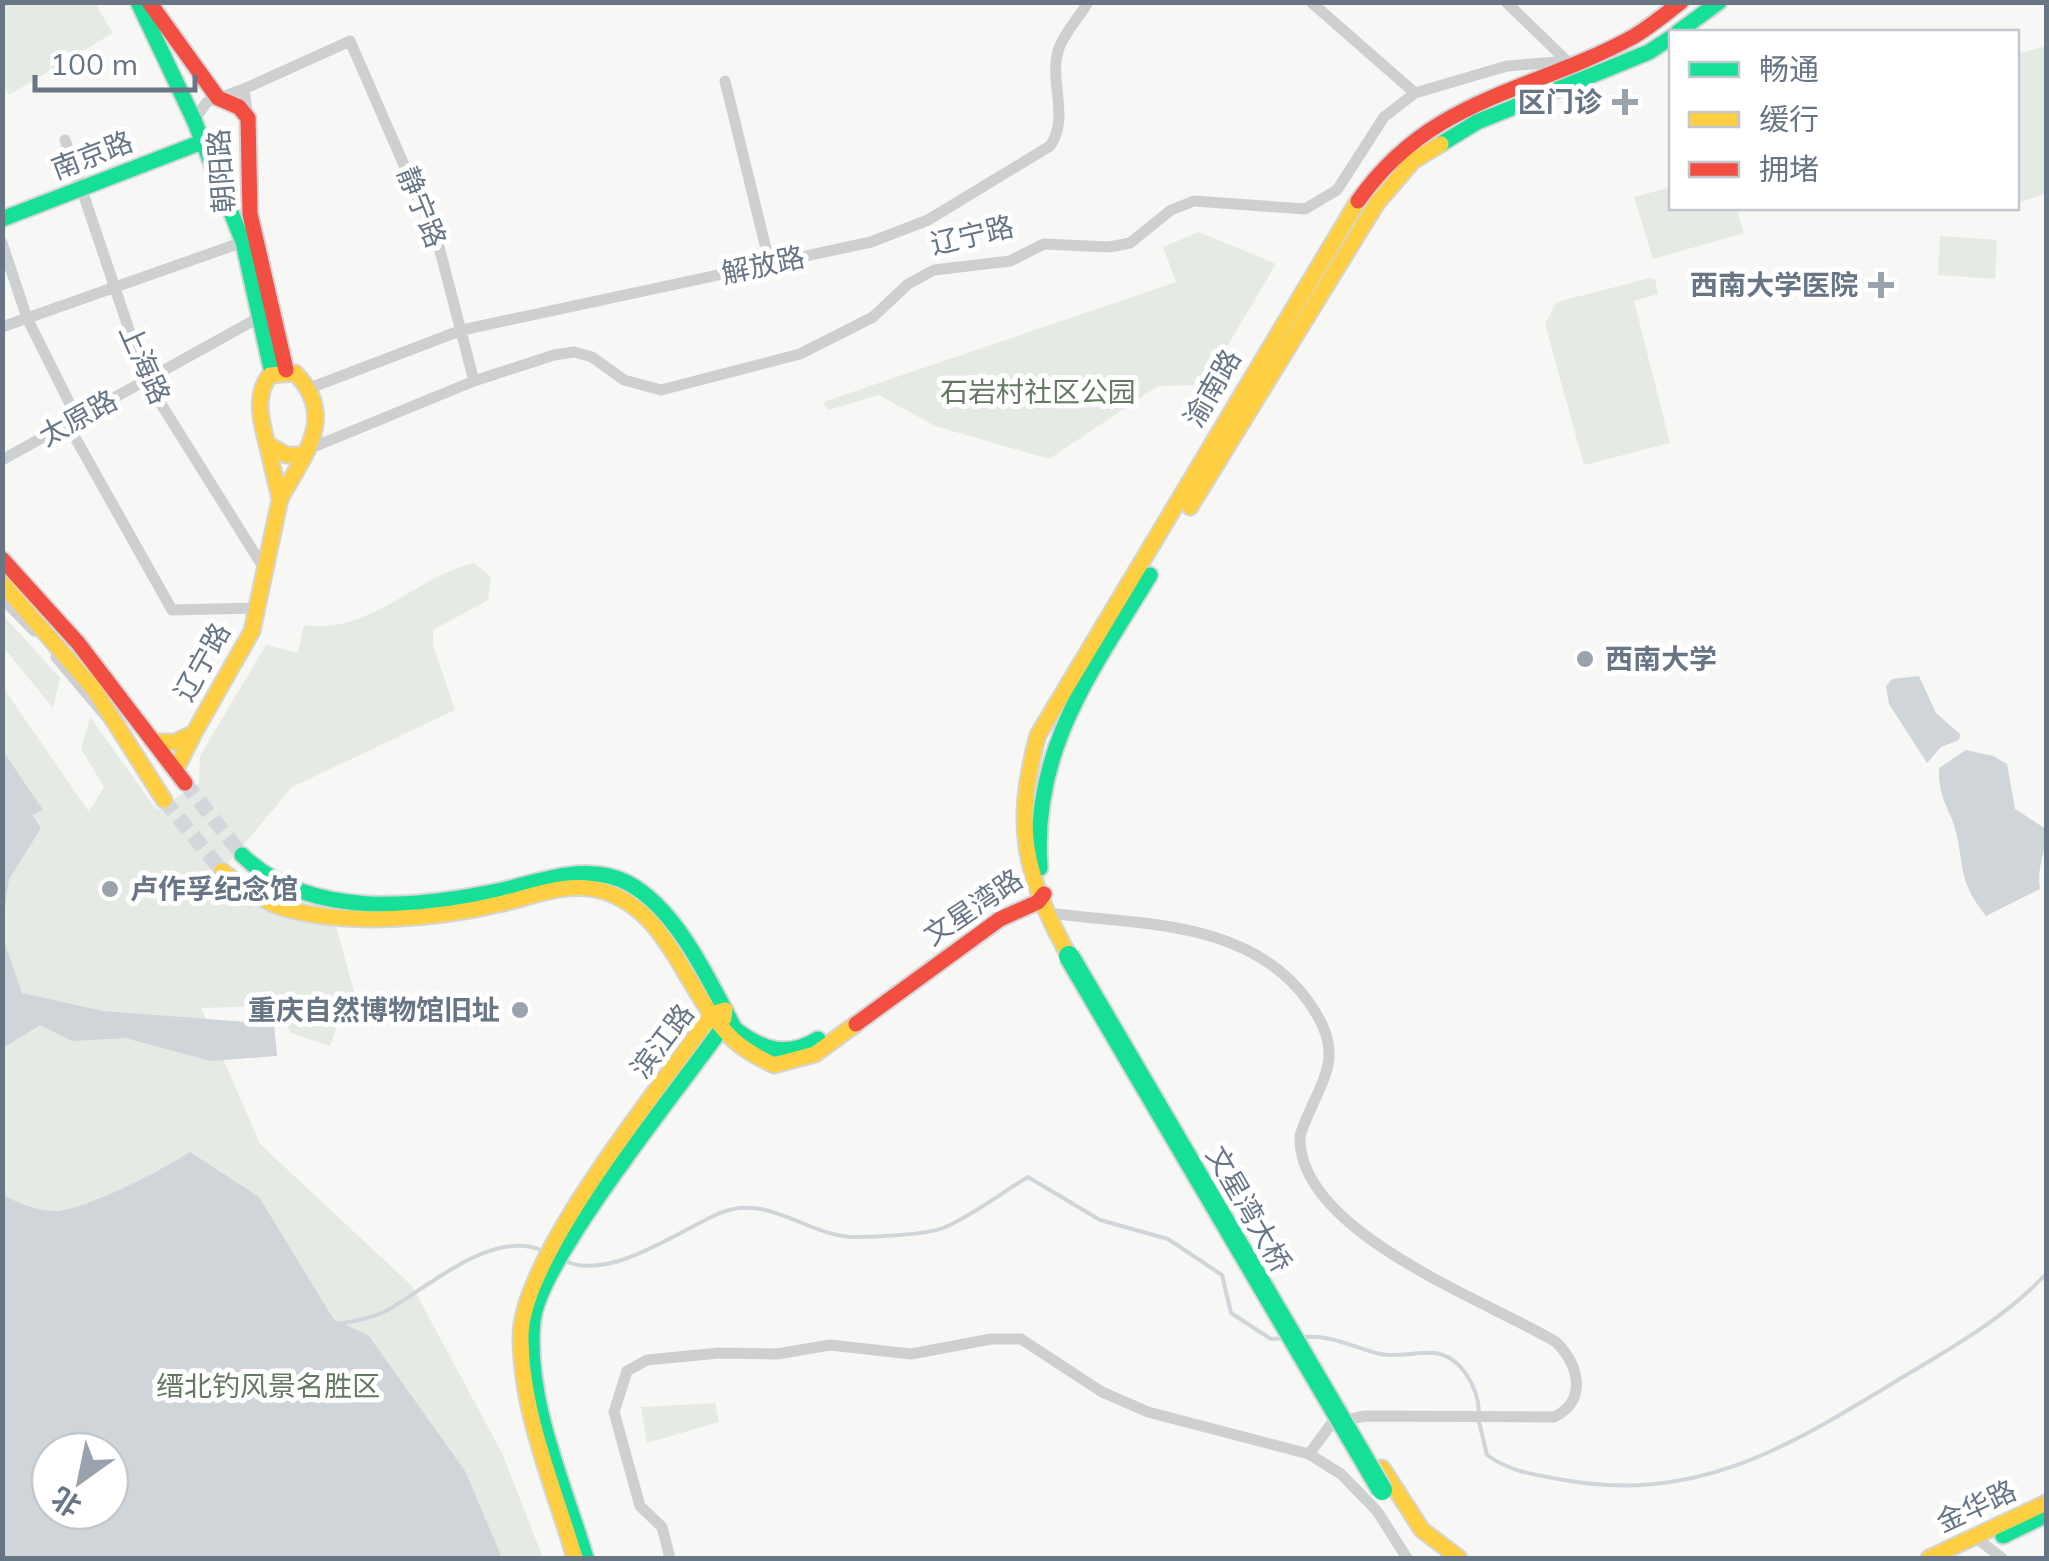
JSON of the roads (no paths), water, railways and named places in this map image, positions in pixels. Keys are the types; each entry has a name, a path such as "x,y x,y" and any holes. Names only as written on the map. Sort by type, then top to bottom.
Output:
{"main road":[{"path":"138,2 194,120 243,242 258,318 280,372"},
{"name":"朝阳路","path":"149,2 218,98 240,107 248,118 250,214 280,372"},
{"name":"渝南路","path":"1074,953 1039,895 1021,807 1038,735 1340,228 1368,186 1402,149 1430,128 1568,61 1626,40 1681,2"},
{"path":"1681,30 1712,5"},
{"name":"渝南路","path":"1074,953 1057,914 1039,895 1036,810 1052,744 1367,218 1413,161 1438,143 1477,122 1649,52 1669,39"},
{"path":"176,82 191,88 199,73"},
{"name":"南京路","path":"2,220 202,142"},
{"path":"280,372 302,377 310,388 318,429 306,451 286,456 268,444 258,392 280,372"},
{"name":"辽宁路","path":"268,444 280,499"},
{"name":"辽宁路","path":"158,742 181,776 194,733 252,631 280,499 306,451"},
{"path":"2,559 158,742 175,742 194,733"},
{"path":"2,583 93,688 111,722 164,800"},
{"name":"文星湾路","path":"242,855 262,876 322,900 443,897 511,888 547,874 605,876 628,884 660,912 720,1018"},
{"name":"文星湾路","path":"222,870 289,910 321,913 446,912 556,889 602,890 640,911 720,1018 752,1043 771,1052 796,1051 1002,906 1039,895"},
{"name":"文星湾大桥","path":"1074,953 1382,1479"},
{"name":"滨江路","path":"575,1558 527,1355 533,1318 545,1283 615,1166 720,1018"},
{"name":"滨江路","path":"527,1355 586,1558"},
{"path":"1382,1479 1414,1538 1436,1558"},
{"path":"1382,1479 1422,1530 1458,1558"},
{"name":"金华路","path":"1954,1558 2046,1504"},
{"name":"金华路","path":"1928,1558 2046,1515"}],"street":[{"name":"解放路","path":"310,388 462,330 872,242 928,220 1050,146 1058,134 1054,74 1059,47 1088,2"},
{"path":"1311,2 1416,93"},
{"path":"1506,2 1585,78"},
{"name":"静宁路","path":"244,89 350,41 438,243 474,381"},
{"name":"辽宁路","path":"306,451 474,381 574,352 592,357 624,380 661,390 800,354 873,318 908,284 934,270 1010,261 1044,244 1109,247 1130,242 1171,210 1194,201 1305,210 1336,190 1384,117 1416,93 1507,66 1568,61"},
{"path":"725,81 770,265"},
{"path":"194,120 207,102 244,89 248,118"},
{"name":"上海路","path":"65,140 78,189 146,380 265,570"},
{"path":"2,327 243,242"},
{"path":"2,243 26,318 73,422 172,610 257,608"},
{"name":"太原路","path":"2,460 258,318"},
{"path":"2,598 111,722"},
{"path":"1057,914 1233,940 1267,960 1294,983 1323,1025 1329,1055 1300,1136 1300,1150 1316,1187 1338,1212 1380,1246 1508,1313 1569,1354 1577,1374 1568,1410 1554,1416 1365,1416 1332,1422 1309,1454"},
{"path":"670,1558 662,1527 640,1506 614,1412 627,1371 647,1360 718,1353 776,1354 830,1345 911,1354 991,1339 1022,1339 1102,1392 1148,1412 1309,1454 1341,1474 1377,1511 1407,1558"},
{"path":"1980,1541 2002,1558"}],"waterway":[{"path":"565,1261 583,1266 623,1260 737,1208 770,1211 835,1235 924,1232 954,1223 1028,1177 1100,1220 1168,1239 1222,1275 1231,1313 1271,1339 1284,1338"},
{"path":"339,1324 384,1312 481,1254 523,1246 543,1251"},
{"path":"1479,1422 1487,1455 1529,1473 1608,1485 1654,1484 1697,1477 1778,1448 1857,1405 1976,1332 2046,1274"},
{"path":"1303,1337 1333,1340 1387,1355 1445,1356 1467,1375 1476,1393 1479,1412"}],"tunnel":[{"path":"185,783 242,855"},
{"path":"164,800 222,871"}],"place":[{"name":"区门诊","path":"1625,102"},
{"name":"西南大学医院","path":"1881,285"},
{"name":"西南大学","path":"1585,659"},
{"name":"卢作孚纪念馆","path":"110,889"},
{"name":"重庆自然博物馆旧址","path":"520,1010"}],"park label":[{"name":"石岩村社区公园","path":"1038,392"},
{"name":"缙北钓风景名胜区","path":"268,1386"}]}
